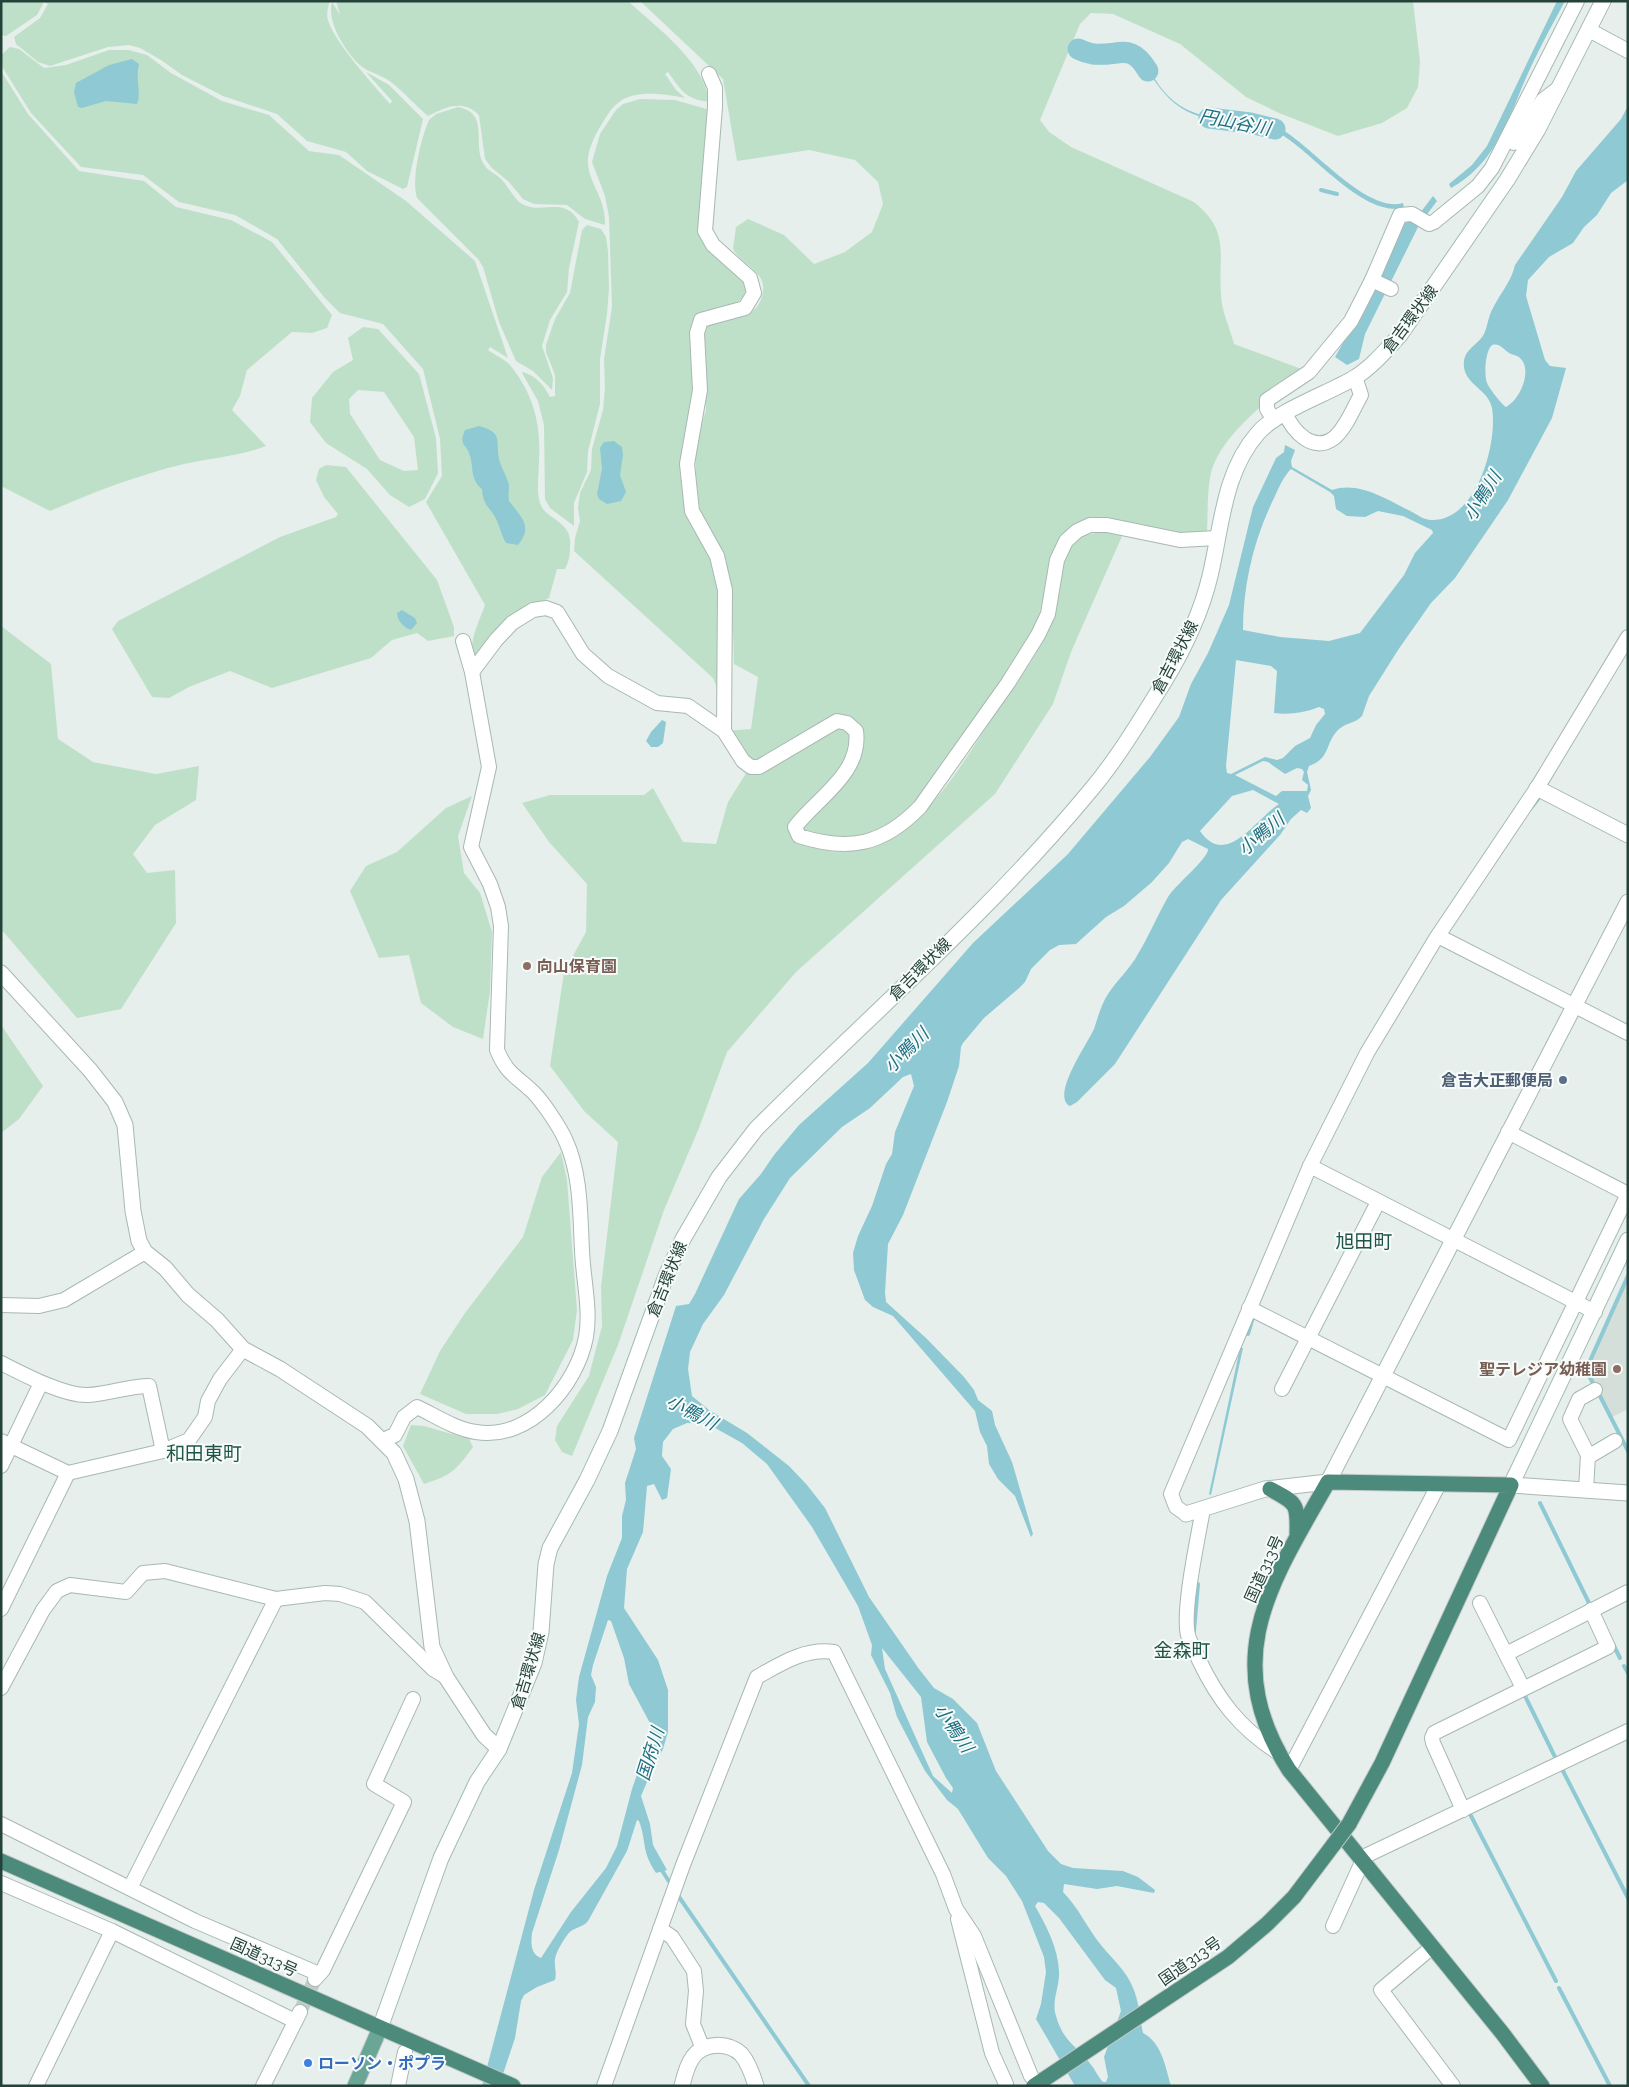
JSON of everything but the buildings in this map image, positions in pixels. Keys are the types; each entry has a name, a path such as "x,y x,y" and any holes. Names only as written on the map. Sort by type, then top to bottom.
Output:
{"highway":[{"path":"1328,1482 1511,1485"},
{"name":"国道313号","path":"1328,1482 1297,1537 1264,1604 1255,1646 1259,1709 1277,1752 1289,1770 1362,1859 1431,1948 1503,2034 1542,2086"},
{"name":"国道313号","path":"1032,2081 1052,2076 1228,1957 1267,1924 1294,1897 1348,1824 1382,1762 1511,1485"},
{"path":"1270,1488 1293,1503 1298,1512 1297,1537"},
{"name":"国道313号","path":"1,1861 380,2028 409,2047 513,2086"}],"main road":[{"name":"倉吉環状線","path":"380,2028 442,1858 478,1782 499,1749 534,1663 541,1632 546,1564 550,1548 587,1480 610,1431 666,1276 701,1206 737,1152 756,1129 1024,867 1092,789 1144,714 1187,642 1202,607 1232,473 1254,438 1280,417 1355,377 1380,357 1400,335 1506,180 1538,129 1594,32 1603,1"},
{"path":"1537,788 1628,835"},
{"path":"1186,1514 1270,1488 1328,1482 1572,1006 1628,902"},
{"path":"1,973 90,1070 115,1102 125,1125 133,1211 139,1242 145,1252 165,1268 188,1295 217,1320 243,1348 367,1426 394,1453 412,1500 417,1521 432,1647 446,1676 484,1735 499,1749"},
{"path":"1628,1240 1511,1485 1628,1493"},
{"path":"356,2086 380,2028"},
{"path":"682,2086 693,2057 703,2049 718,2044 730,2048 741,2055 756,2086"}],"street":[{"path":"1355,377 1361,395 1344,427 1333,439 1316,443 1306,439 1280,417 1267,410 1267,400 1310,372 1350,321 1372,280 1400,215 1412,214 1429,224 1434,222 1478,186 1492,168 1577,1"},
{"path":"1594,32 1628,50"},
{"path":"709,74 715,88 715,107 706,231 713,245 750,278 754,293 745,308 701,320 697,332 700,390 686,464 692,511 717,556 725,590 724,731"},
{"path":"1492,168 1498,166 1543,100 1562,85"},
{"path":"1372,280 1391,289"},
{"path":"472,672 496,640 512,623 533,610 546,608 558,612 583,654 608,676 657,704 688,706 724,731 743,761 750,767 759,767 837,721 847,722 856,731 858,743 852,761 841,779 805,813 795,827 799,836 817,842 845,844 876,838 903,824 920,806 1008,683 1048,614 1057,560 1066,541 1077,531 1090,525 1107,525 1180,540 1217,538"},
{"path":"1186,1514 1176,1507 1171,1494 1310,1166 1367,1054 1438,936 1537,788 1628,637"},
{"path":"383,1440 395,1435 404,1417 417,1407 458,1428 476,1432 491,1433 521,1425 553,1401 566,1385 586,1338 587,1312 575,1166 565,1138 534,1094 505,1068 497,1050 501,926 498,907 490,884 471,847 488,767 472,672 464,641"},
{"path":"1438,936 1628,1033"},
{"path":"1249,1308 1509,1440 1628,1194 1508,1132"},
{"path":"1310,1166 1595,1312"},
{"path":"1282,1389 1378,1202"},
{"path":"1,1305 39,1306 64,1300 145,1252"},
{"path":"6,1443 68,1473 163,1451 189,1440 205,1417 208,1401 220,1378 243,1348"},
{"path":"1,1363 41,1383 87,1395 132,1386 149,1386 163,1451"},
{"path":"1,1466 6,1443 41,1383"},
{"path":"1586,1490 1588,1456 1570,1419 1579,1398 1595,1390"},
{"path":"1588,1456 1615,1441"},
{"path":"1,1609 68,1473"},
{"path":"1289,1770 1439,1484"},
{"path":"1203,1510 1188,1604 1188,1635 1211,1685 1233,1714 1253,1736 1277,1752"},
{"path":"1,1688 43,1610 57,1590 70,1585 126,1592 143,1573 165,1571 276,1599 325,1593 340,1594 365,1602 433,1668 446,1676"},
{"path":"1506,1654 1628,1592"},
{"path":"130,1888 276,1599"},
{"path":"1480,1603 1523,1688"},
{"path":"1463,1810 1433,1744 1432,1738 1434,1733 1608,1647 1591,1610"},
{"path":"604,2086 683,1865 757,1677 784,1661 817,1650 834,1652 942,1874 956,1909 992,2053 1006,2084"},
{"path":"1,1824 196,1921 317,1977 404,1802 374,1784 413,1699"},
{"path":"1333,1926 1362,1859 1628,1731"},
{"path":"1,1884 112,1931 297,2017 263,2086"},
{"path":"956,1909 974,1936 1032,2081"},
{"path":"660,1929 672,1937 694,1971 696,1991 693,2024 703,2049"},
{"path":"36,2086 112,1931"},
{"path":"1431,1948 1381,1990 1453,2086"},
{"path":"398,2086 409,2047"}],"shaded area":[{"path":"1628,1270 1628,1409 1612,1417 1585,1367"}],"green space":[{"path":"1,1 330,1 327,15 331,29 355,63 390,104 392,101 366,72 389,85 423,119 407,187 403,189 367,171 346,152 307,141 277,114 223,96 182,75 140,48 129,45 108,47 50,66 38,62 16,44 14,37 40,18 48,4 44,2 37,15 6,36 1,35"},
{"path":"336,1 628,1 678,46 689,59 706,87 709,102 694,99 684,93 668,72 665,74 676,90 685,98 660,94 641,94 625,99 613,108 595,135 588,159 591,178 603,207 605,225 585,219 567,205 534,204 523,199 509,182 492,168 485,159 479,115 473,110 467,107 454,106 428,116 391,82 361,66 349,53 335,27 331,10 332,2 340,15"},
{"path":"640,1 1413,1 1420,62 1418,87 1407,108 1382,123 1338,136 1279,113 1246,97 1180,44 1113,14 1091,13 1080,24 1040,120 1049,132 1071,147 1194,202 1206,213 1218,234 1221,255 1221,300 1234,344 1304,370 1248,418 1223,447 1215,462 1210,478 1207,531 1194,538 1108,518 1089,519 1082,522 1044,596 1037,625 962,740 916,802 881,843 899,833 916,820 947,785 1028,666 1045,637 1052,614 1061,565 1073,544 1078,539 1090,534 1123,534 1071,652 1053,704 995,794 796,972 727,1052 699,1128 664,1210 618,1345 572,1456 562,1452 555,1440 557,1426 589,1376 602,1326 601,1287 618,1142 585,1112 550,1066 564,972 586,932 587,884 549,842 522,803 550,795 644,795 653,788 683,842 716,844 728,802 750,767 724,731 751,729 758,677 734,664 732,600 726,559 700,511 695,446 706,410 702,330 710,321 733,318 748,313 759,304 762,296 763,286 760,277 733,249 736,227 748,219 784,235 814,264 845,252 872,232 883,204 878,182 855,160 809,150 737,161 723,79"},
{"path":"10,47 19,49 44,68 66,65 109,50 129,50 147,55 171,73 222,101 269,115 309,151 339,155 406,201 475,261 508,358 490,347 488,350 510,365 525,387 534,410 539,435 538,487 540,503 548,514 563,526 570,538 570,553 567,564 565,569 557,569 549,598 537,604 479,658 474,657 472,652 473,639 485,605 426,502 442,476 440,439 423,369 383,324 340,313 324,297 277,239 235,215 179,202 143,175 81,167 31,113 1,65 1,55"},
{"path":"1,71 28,114 79,171 144,181 176,207 231,220 272,242 332,315 327,328 312,333 292,332 247,370 240,396 232,410 266,446 150,473 50,511 1,486"},
{"path":"640,99 675,100 710,110 703,233 747,285 745,293 736,303 724,309 702,314 696,394 683,445 688,520 709,554 719,589 718,690 713,678 574,551 575,538 580,521 578,508 580,493 591,470 592,449 603,410 605,388 604,359 612,307 609,217 605,196 592,162 600,134 616,110 623,104"},
{"path":"458,107 469,111 475,117 478,125 480,153 483,162 489,170 501,179 518,200 524,205 532,207 554,207 567,210 579,222 569,268 567,292 550,320 542,346 553,378 552,390 533,371 516,361 499,322 483,267 478,259 417,198 415,190 416,170 423,137 429,120 436,114"},
{"path":"587,225 601,229 606,237 609,289 600,359 600,404 588,451 587,472 574,503 574,526 550,508 545,499 544,425 538,401 522,373 536,379 550,397 555,396 555,375 546,352 546,345 555,319 570,293 582,230"},
{"path":"363,327 378,329 419,374 436,438 438,473 425,499 409,507 390,495 367,469 326,443 310,422 312,398 333,372 353,360 348,338","holes":["358,390 384,392 414,437 418,470 404,471 380,460 350,414 349,399"]},
{"path":"326,465 346,467 437,580 454,627 454,636 428,641 417,633 392,640 371,658 272,688 230,671 189,687 169,698 152,697 112,629 118,621 280,537 336,517 338,514 324,497 316,480 319,469"},
{"path":"1,626 51,664 58,739 93,762 156,774 199,766 196,800 155,825 133,854 147,873 175,870 176,923 121,1009 77,1018 1,929"},
{"path":"472,796 458,836 464,873 480,893 492,932 490,991 483,1039 453,1027 421,1003 409,955 379,958 350,891 366,866 397,852 446,808"},
{"path":"1,1025 43,1086 19,1119 1,1133"},
{"path":"561,1152 567,1180 577,1310 573,1340 545,1395 518,1409 497,1414 466,1414 420,1394 440,1351 465,1313 523,1237 542,1177"},
{"path":"411,1425 424,1426 469,1439 473,1447 453,1471 424,1484 403,1446"}],"water":[{"path":"1557,1 1565,1 1537,54 1503,131 1477,169 1451,188 1449,184 1472,165 1487,146"},
{"path":"1127,52 1142,58 1164,91 1182,107 1212,118 1237,122 1237,124 1212,120 1182,109 1165,94 1140,62"},
{"path":"132,59 139,64 139,96 137,104 106,101 82,108 78,107 74,92 76,83 109,65"},
{"path":"1628,106 1628,180 1611,193 1597,215 1584,227 1573,243 1549,257 1528,280 1526,296 1545,360 1550,366 1566,368 1552,418 1508,500 1455,578 1431,603 1398,650 1369,696 1362,716 1338,730 1321,759 1309,766 1307,772 1311,790 1308,796 1311,808 1307,813 1301,810 1291,819 1280,835 1221,900 1115,1064 1077,1102 1070,1106 1065,1100 1064,1092 1067,1081 1094,1029 1106,998 1135,959 1168,897 1207,853 1208,849 1188,839 1182,842 1169,863 1152,882 1124,906 1106,917 1076,944 1059,945 1050,950 1031,969 1025,982 984,1018 961,1047 959,1066 947,1102 903,1215 888,1244 886,1302 927,1339 964,1377 974,1390 978,1400 992,1411 995,1425 1012,1462 1033,1534 1031,1537 1015,1496 998,1479 989,1464 987,1446 980,1432 975,1411 893,1316 873,1307 865,1300 854,1270 853,1253 858,1236 872,1206 886,1164 892,1154 895,1132 914,1086 911,1074 903,1077 870,1108 842,1127 790,1178 764,1219 724,1295 703,1324 690,1352 688,1369 692,1396 709,1410 747,1433 789,1466 825,1508 869,1597 934,1688 953,1699 977,1723 996,1771 1048,1851 1061,1864 1073,1868 1123,1871 1138,1877 1155,1890 1154,1893 1117,1886 1097,1889 1064,1884 1063,1892 1096,1938 1123,1970 1130,1982 1137,1999 1143,2033 1159,2049 1171,2086 1075,2086 1036,2019 1041,2004 1046,1972 1044,1957 1022,1901 1006,1876 988,1858 958,1809 947,1800 925,1771 897,1717 890,1693 871,1655 872,1645 858,1606 812,1527 767,1464 742,1443 708,1424 687,1423 673,1429 663,1442 662,1456 671,1469 667,1498 662,1500 654,1484 647,1486 643,1532 627,1569 624,1608 658,1660 668,1690 668,1732 663,1749 641,1796 650,1824 653,1845 667,1870 656,1873 651,1865 639,1821 637,1820 627,1851 588,1921 570,1932 558,1949 555,1959 555,1980 537,1987 524,1995 521,2001 515,2038 499,2086 482,2086 534,1890 572,1773 579,1724 576,1700 579,1677 607,1576 622,1538 622,1516 626,1500 625,1483 636,1449 634,1438 676,1306 689,1304 739,1199 799,1125 868,1063 973,943 1068,854 1150,757 1179,717 1191,684 1208,653 1229,605 1253,507 1276,458 1284,452 1285,445 1295,450 1291,461 1292,467 1332,490 1353,488 1374,493 1427,519 1447,517 1460,508 1472,495 1481,478 1487,460 1493,423 1490,401 1467,375 1464,369 1465,357 1484,334 1491,312 1511,278 1515,265 1562,197 1576,171 1621,119","holes":["1492,345 1497,345 1519,357 1524,363 1525,377 1520,392 1506,407 1487,383 1485,369 1488,352","1291,469 1330,492 1334,496 1336,509 1347,516 1365,517 1378,511 1403,516 1432,530 1433,533 1415,553 1404,575 1360,633 1329,641 1280,637 1243,630 1245,596 1251,562 1261,528 1286,475","1236,660 1271,666 1277,671 1274,713 1296,713 1319,707 1324,709 1325,714 1316,725 1310,738 1295,746 1283,758 1277,760 1265,757 1231,774 1227,773 1226,766","1263,761 1268,762 1285,774 1297,768 1302,769 1304,772 1302,780 1308,785 1307,791 1282,791 1276,796 1235,775","1253,790 1279,804 1241,837 1230,843 1220,845 1210,841 1200,831 1232,796","608,1620 611,1621 624,1658 629,1684 651,1725 649,1740 632,1789 617,1846 606,1868 571,1912 541,1958 533,1951 532,1933 559,1850 582,1765 588,1717 595,1702 596,1687 591,1675","882,1648 921,1697 927,1742 953,1788 952,1793 933,1776 885,1669","1038,1902 1044,1903 1059,1918 1105,1980 1116,1988 1121,2011 1104,2057 1108,2077 1106,2082 1101,2080 1087,2059 1067,2039 1059,2025 1054,2005 1059,1977 1058,1962 1051,1937 1035,1906"]},
{"path":"1248,120 1269,124 1281,129 1357,189 1389,204 1403,203 1404,208 1388,208 1371,203 1354,193 1291,141 1277,132 1247,125"},
{"path":"1433,196 1437,201 1419,225 1365,334 1359,359 1347,365 1335,357 1383,273 1404,224 1420,213"},
{"path":"479,426 492,431 497,438 499,459 509,485 509,501 521,517 525,527 523,538 518,545 506,543 495,517 485,502 482,489 474,478 469,452 462,439 465,430"},
{"path":"614,441 622,447 623,455 620,475 626,492 621,501 607,504 599,499 597,494 602,469 600,448 604,442"},
{"path":"402,610 415,618 417,623 411,630 403,626 398,618 397,613"},
{"path":"662,720 666,722 663,743 658,747 651,747 646,741"},
{"path":"1240,1348 1243,1348 1211,1495 1209,1494"}],"waterway":[{"name":"円山谷川","path":"1078,49 1093,54 1130,53 1136,56 1148,71"},
{"name":"円山谷川","path":"1209,118 1250,123 1275,129"},
{"path":"1321,190 1337,194"},
{"path":"1531,808 1542,794"},
{"path":"1594,1385 1586,1370 1628,1276"},
{"path":"1248,1334 1253,1317"},
{"path":"1599,1394 1628,1451"},
{"path":"1540,1503 1589,1603"},
{"path":"1194,1631 1198,1584"},
{"path":"1613,1644 1620,1658"},
{"path":"1624,1666 1628,1673"},
{"path":"1524,1694 1555,1757"},
{"path":"1563,1771 1628,1898"},
{"path":"1470,1814 1556,1981"},
{"path":"661,1869 672,1886"},
{"path":"677,1894 809,2086"},
{"path":"1559,1988 1610,2086"}],"tunnel":[{"path":"300,2012 315,1979"}],"place":[{"name":"向山保育園","path":"527,966"},
{"name":"倉吉大正郵便局","path":"1563,1080"},
{"name":"聖テレジア幼稚園","path":"1617,1369"},
{"name":"ローソン・ポプラ","path":"308,2063"}],"district":[{"name":"旭田町","path":"1364,1241"},
{"name":"和田東町","path":"204,1453"},
{"name":"金森町","path":"1182,1650"}],"water label":[{"name":"小鴨川","path":"1482,496"},
{"name":"小鴨川","path":"1261,834"},
{"name":"小鴨川","path":"906,1050"},
{"name":"小鴨川","path":"692,1412"},
{"name":"小鴨川","path":"954,1728"},
{"name":"国府川","path":"650,1754"}]}
